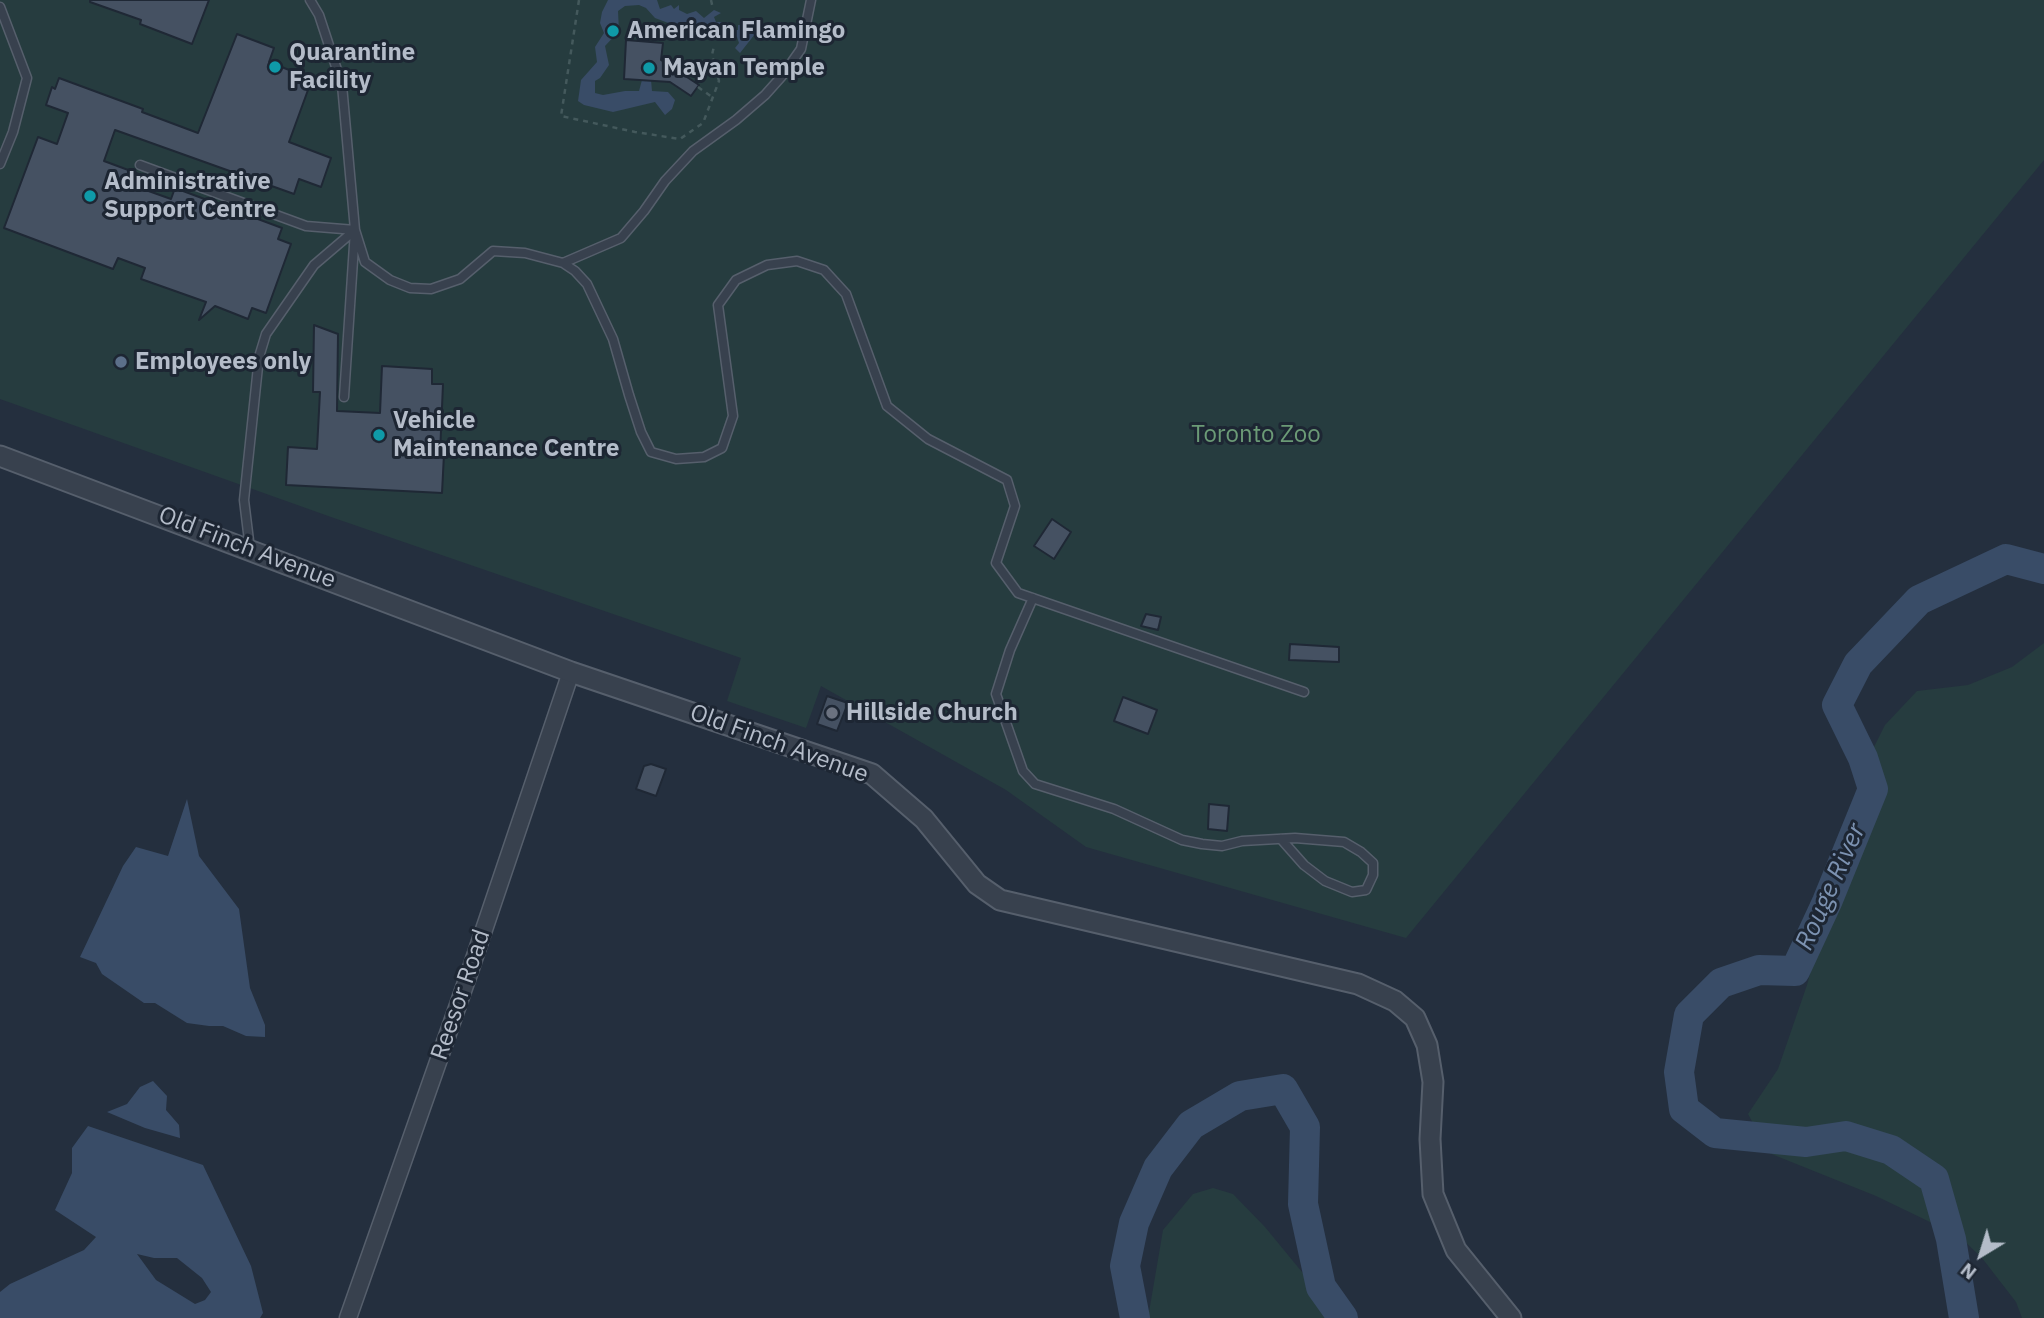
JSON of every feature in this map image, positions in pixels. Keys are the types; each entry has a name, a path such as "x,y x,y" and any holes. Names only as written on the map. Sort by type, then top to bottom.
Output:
{"street":[{"name":"Old Finch Avenue","path":"0,456 571,672 872,774 924,819 977,884 1000,900 1358,984 1395,1001 1415,1018 1427,1045 1433,1082 1430,1139 1433,1194 1457,1250 1511,1318"},
{"name":"Reesor Road","path":"348,1318 571,672"}],"lane":[{"path":"310,0 319,15 342,85 355,230 344,397"},
{"path":"563,263 621,238 665,181 693,151 765,95 801,49 811,0"},
{"path":"0,7 27,78 13,132 0,164"},
{"path":"140,165 306,226 355,230"},
{"path":"355,230 365,261 390,281 410,288 431,289 460,279 493,251 525,253 563,263 575,271 587,284 614,338 633,408 651,452 676,459 704,457 722,448 733,416 718,305 736,280 767,265 797,261 824,270 846,294 887,406 928,439 1007,480 1015,506 996,562 1018,593 1304,692"},
{"path":"250,549 244,500 259,357 266,334 314,265 355,230"},
{"path":"1033,598 1005,662 996,694 1023,771 1035,784 1114,809 1182,840 1202,845 1222,846 1241,841 1281,839 1327,839 1344,842 1373,863 1373,875 1366,890 1352,892 1325,881 1304,865 1281,839"}],"path":[{"path":"579,0 561,116 680,139 703,123 719,81 712,55 714,46"},
{"path":"711,0 713,9"},
{"path":"698,87 712,97"}],"green space":[{"name":"Toronto Zoo","path":"0,0 2044,0 2044,160 1406,938 1086,847 1006,790 821,686 806,728 727,701 741,658 331,517 0,399"},
{"path":"2044,643 2044,1318 2022,1318 2016,1302 1982,1258 1959,1236 1876,1196 1769,1153 1748,1114 1778,1069 1807,985 1867,761 1885,725 1917,691 1968,685 2012,667"},
{"path":"1213,1188 1233,1194 1265,1227 1311,1283 1330,1318 1148,1318 1163,1230 1193,1194"}],"water":[{"path":"608,0 657,0 660,9 671,5 674,9 679,5 679,10 687,14 696,11 704,18 714,10 721,13 714,17 716,22 728,22 734,30 738,30 738,25 749,25 755,34 740,53 735,48 739,43 734,35 726,41 713,39 696,28 684,32 680,39 671,24 655,18 646,8 639,5 625,6 618,11 619,31 605,46 609,65 595,81 595,93 603,95 639,91 642,80 651,80 652,91 668,92 675,100 672,109 665,115 655,102 613,112 578,101 581,80 597,62 595,47 604,33 600,23"},
{"path":"187,799 199,856 239,909 250,988 265,1025 265,1037 246,1036 223,1026 187,1023 155,1003 144,1003 102,974 96,963 80,957 123,866 136,847 168,856"},
{"path":"153,1081 167,1096 166,1110 179,1125 180,1138 145,1128 107,1112 127,1104 140,1087"},
{"path":"88,1126 203,1165 251,1266 263,1313 260,1318 0,1318 0,1292 10,1284 84,1250 96,1237 55,1210 72,1173 72,1148","holes":["137,1254 154,1258 177,1258 202,1278 211,1292 205,1300 195,1304 156,1280"]}],"building":[{"path":"90,0 209,0 192,44 140,24 141,20"},
{"name":"Administrative Support Centre","path":"237,34 274,48 269,62 312,79 289,142 331,158 321,187 299,179 294,194 115,130 104,161 147,177 143,189 171,199 175,188 282,228 278,239 291,244 266,313 252,308 248,319 215,306 199,320 206,302 141,279 145,268 118,258 113,269 4,228 38,137 57,144 68,113 46,105 52,87 55,89 59,78 198,133"},
{"name":"Mayan Temple","path":"626,40 663,43 661,60 699,85 691,96 670,82 624,79"},
{"name":"Vehicle Maintenance Centre","path":"314,325 338,334 337,411 380,413 382,366 432,369 432,384 443,384 440,454 444,454 442,493 286,485 288,447 317,449 320,392 313,392"},
{"path":"1052,519 1071,532 1054,559 1034,546"},
{"path":"1146,614 1161,617 1158,630 1141,626"},
{"path":"1290,644 1339,647 1339,662 1289,660"},
{"name":"Hillside Church","path":"827,696 848,703 837,731 817,724"},
{"path":"1123,697 1157,710 1148,734 1114,721"},
{"path":"651,764 666,769 656,796 636,789 644,766"},
{"path":"1209,804 1229,806 1227,831 1208,829"}],"waterway":[{"name":"Rouge River","path":"1964,1318 1951,1239 1934,1179 1891,1150 1846,1136 1806,1142 1715,1133 1684,1109 1679,1072 1689,1015 1721,983 1759,970 1795,971 1827,902 1873,789 1863,758 1837,705 1858,664 1919,600 2006,559 2044,569"},
{"name":"Rouge River","path":"1135,1318 1125,1266 1134,1223 1158,1168 1191,1125 1240,1096 1283,1089 1305,1127 1303,1204 1321,1287 1343,1318"}],"place":[{"name":"American Flamingo","path":"613,31"},
{"name":"Quarantine Facility","path":"275,67"},
{"name":"Mayan Temple","path":"649,68"},
{"name":"Administrative Support Centre","path":"90,196"},
{"name":"Employees only","path":"121,362"},
{"name":"Vehicle Maintenance Centre","path":"379,435"},
{"name":"Hillside Church","path":"832,713"}]}
